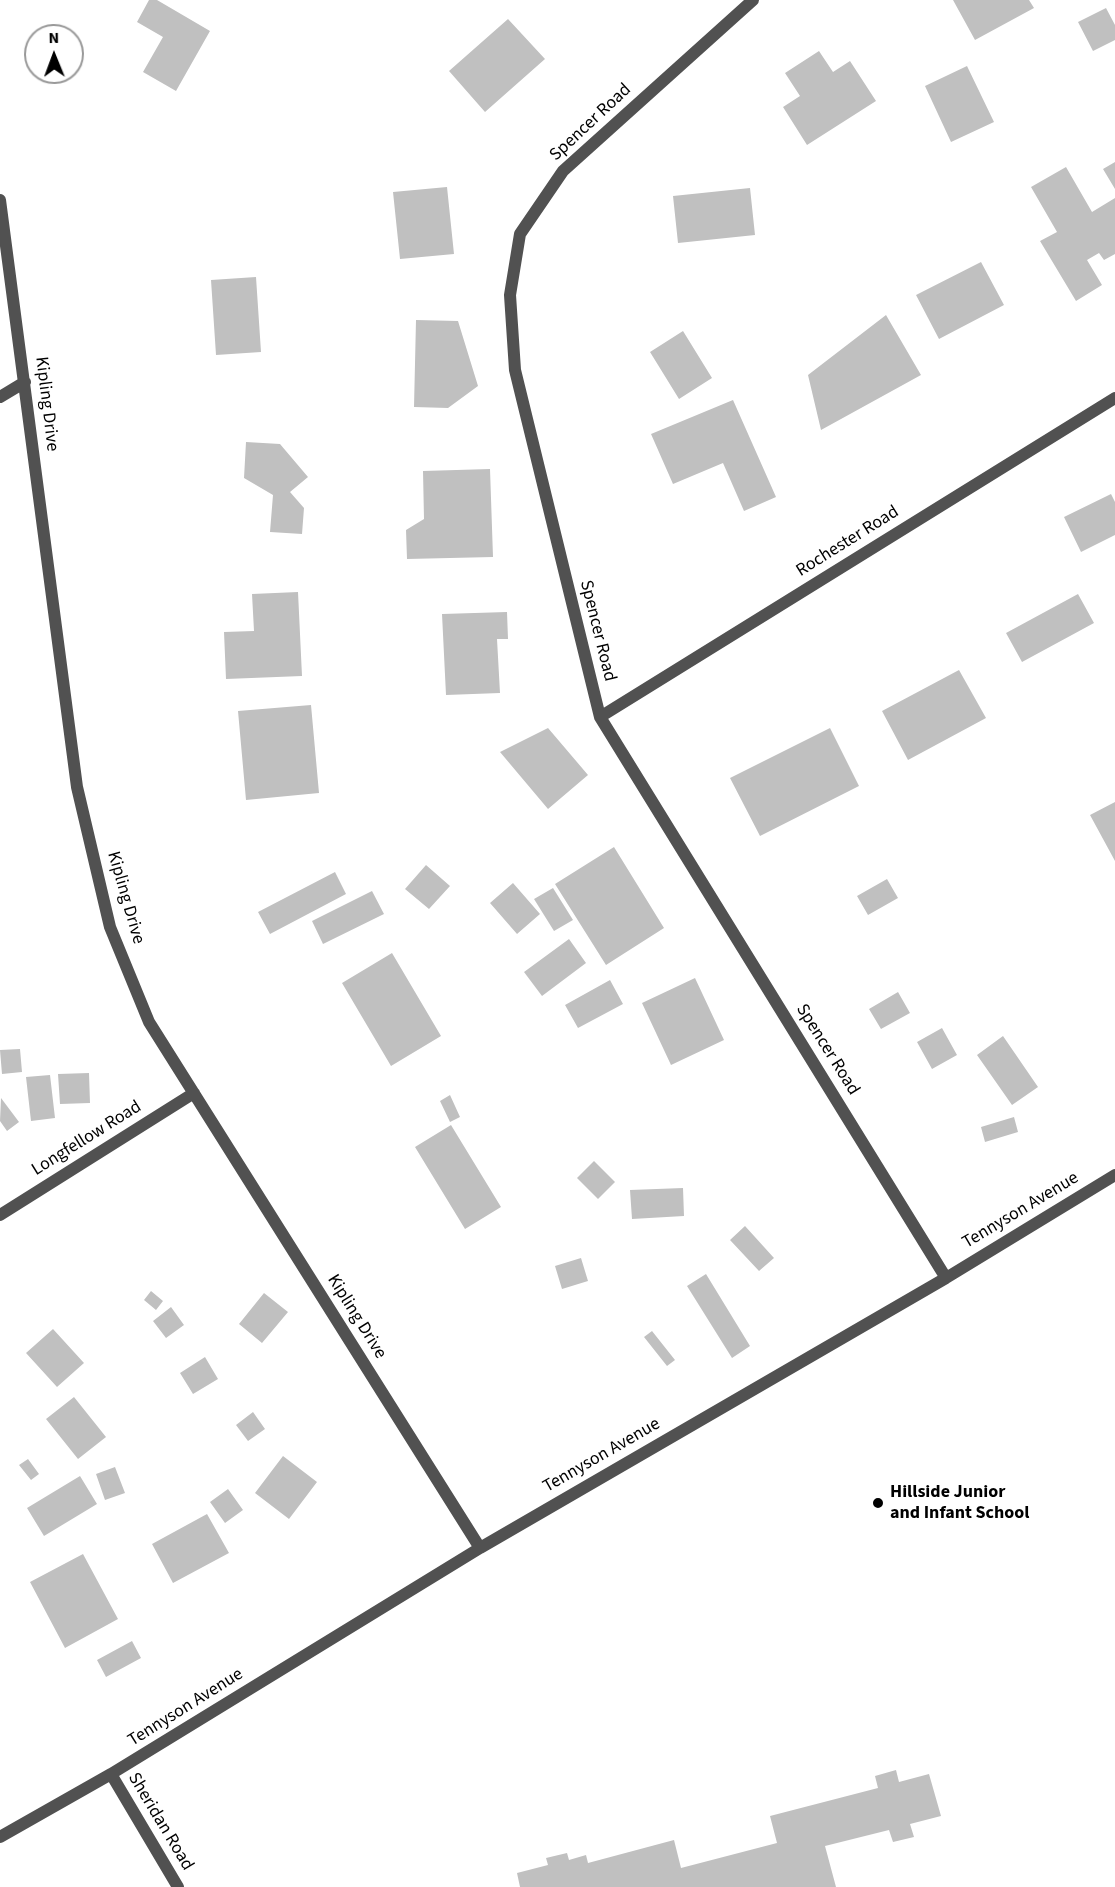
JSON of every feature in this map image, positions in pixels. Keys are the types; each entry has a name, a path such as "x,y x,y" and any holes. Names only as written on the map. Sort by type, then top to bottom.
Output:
{"street":[{"name":"Spencer Road","path":"753,0 563,171 520,234 510,295 515,370 600,717 946,1278"},
{"name":"Kipling Drive","path":"0,200 77,786 110,927 149,1022 480,1548"},
{"path":"0,398 25,382"},
{"name":"Rochester Road","path":"600,717 1115,398"},
{"name":"Longfellow Road","path":"0,1215 194,1093"},
{"name":"Tennyson Avenue","path":"0,1838 111,1774 480,1548 946,1278 1115,1176"},
{"name":"Sheridan Road","path":"111,1774 178,1887"}],"building":[{"path":"149,0 157,0 210,31 176,91 143,72 163,37 137,22"},
{"path":"953,0 1029,0 1034,8 975,40"},
{"path":"1106,8 1115,25 1115,40 1093,51 1078,22"},
{"path":"508,19 545,59 485,112 449,71"},
{"path":"819,51 833,72 850,61 876,101 807,145 783,107 800,96 785,73"},
{"path":"967,66 994,122 951,142 925,86"},
{"path":"1115,162 1115,189 1103,169"},
{"path":"1066,167 1092,212 1115,198 1115,254 1104,260 1099,253 1087,260 1102,285 1076,301 1040,241 1057,232 1031,187"},
{"path":"447,187 454,254 400,259 393,192"},
{"path":"750,188 755,235 678,243 673,196"},
{"path":"981,262 1004,305 939,339 916,295"},
{"path":"256,277 261,352 216,355 211,280"},
{"path":"886,315 921,375 821,430 808,375"},
{"path":"416,320 458,321 478,386 448,408 414,407"},
{"path":"683,331 712,378 679,399 650,352"},
{"path":"733,400 776,497 744,511 723,463 673,484 651,434"},
{"path":"246,442 280,444 308,477 290,492 304,508 302,534 270,532 273,495 244,478"},
{"path":"490,469 493,557 407,559 406,530 424,519 423,471"},
{"path":"1111,494 1115,502 1115,535 1081,552 1064,517"},
{"path":"298,592 302,676 226,679 224,632 254,631 252,594"},
{"path":"1078,594 1094,623 1022,662 1006,633"},
{"path":"507,612 508,639 497,639 500,693 446,695 442,614"},
{"path":"959,670 986,718 908,760 882,711"},
{"path":"311,705 319,793 246,800 238,711"},
{"path":"548,728 588,775 548,809 500,752"},
{"path":"830,728 859,786 760,836 730,778"},
{"path":"1115,802 1115,861 1090,815"},
{"path":"614,847 664,928 606,965 555,884"},
{"path":"426,865 450,886 429,909 405,889"},
{"path":"335,872 346,894 270,934 258,912"},
{"path":"887,879 898,898 868,915 857,896"},
{"path":"513,883 540,914 517,934 490,903"},
{"path":"553,888 573,920 554,931 534,899"},
{"path":"372,891 384,914 323,944 312,921"},
{"path":"569,939 586,963 542,996 524,972"},
{"path":"392,953 441,1036 391,1066 342,983"},
{"path":"695,978 724,1040 671,1065 642,1003"},
{"path":"610,980 623,1004 578,1028 565,1005"},
{"path":"898,992 910,1013 881,1029 869,1009"},
{"path":"942,1028 957,1055 932,1069 917,1042"},
{"path":"1003,1036 1038,1087 1012,1105 977,1055"},
{"path":"20,1049 22,1072 2,1074 0,1050"},
{"path":"89,1073 90,1103 60,1104 58,1074"},
{"path":"50,1075 55,1118 31,1121 26,1077"},
{"path":"450,1095 460,1117 450,1122 440,1101"},
{"path":"1,1098 19,1122 7,1131 0,1121"},
{"path":"1014,1117 1018,1132 985,1142 981,1127"},
{"path":"451,1125 501,1207 465,1229 415,1147"},
{"path":"594,1161 615,1182 598,1199 577,1178"},
{"path":"683,1188 684,1216 632,1219 630,1190"},
{"path":"745,1226 774,1258 759,1271 730,1240"},
{"path":"581,1258 588,1281 562,1289 555,1266"},
{"path":"706,1274 750,1346 732,1358 687,1286"},
{"path":"151,1291 163,1301 156,1310 144,1300"},
{"path":"264,1293 288,1312 262,1343 239,1324"},
{"path":"171,1307 184,1325 166,1338 153,1321"},
{"path":"53,1329 84,1363 57,1387 26,1353"},
{"path":"652,1331 675,1360 667,1366 644,1337"},
{"path":"205,1357 218,1379 193,1394 180,1373"},
{"path":"74,1397 106,1437 78,1459 46,1419"},
{"path":"253,1412 265,1429 248,1441 236,1425"},
{"path":"283,1456 317,1482 289,1519 255,1493"},
{"path":"28,1459 39,1474 31,1480 19,1465"},
{"path":"115,1467 125,1493 105,1500 96,1474"},
{"path":"80,1476 97,1504 44,1536 27,1508"},
{"path":"228,1489 243,1510 225,1523 210,1502"},
{"path":"207,1514 229,1553 173,1583 152,1544"},
{"path":"83,1554 118,1619 65,1648 30,1582"},
{"path":"132,1641 141,1658 106,1677 97,1660"},
{"path":"896,1770 899,1782 929,1774 941,1816 910,1824 914,1837 893,1842 889,1830 825,1846 836,1887 520,1887 517,1873 548,1865 546,1858 567,1853 569,1860 586,1855 588,1863 674,1840 681,1868 777,1843 770,1816 878,1788 875,1776"}],"place":[{"name":"Hillside Junior and Infant School","path":"878,1503"}]}
